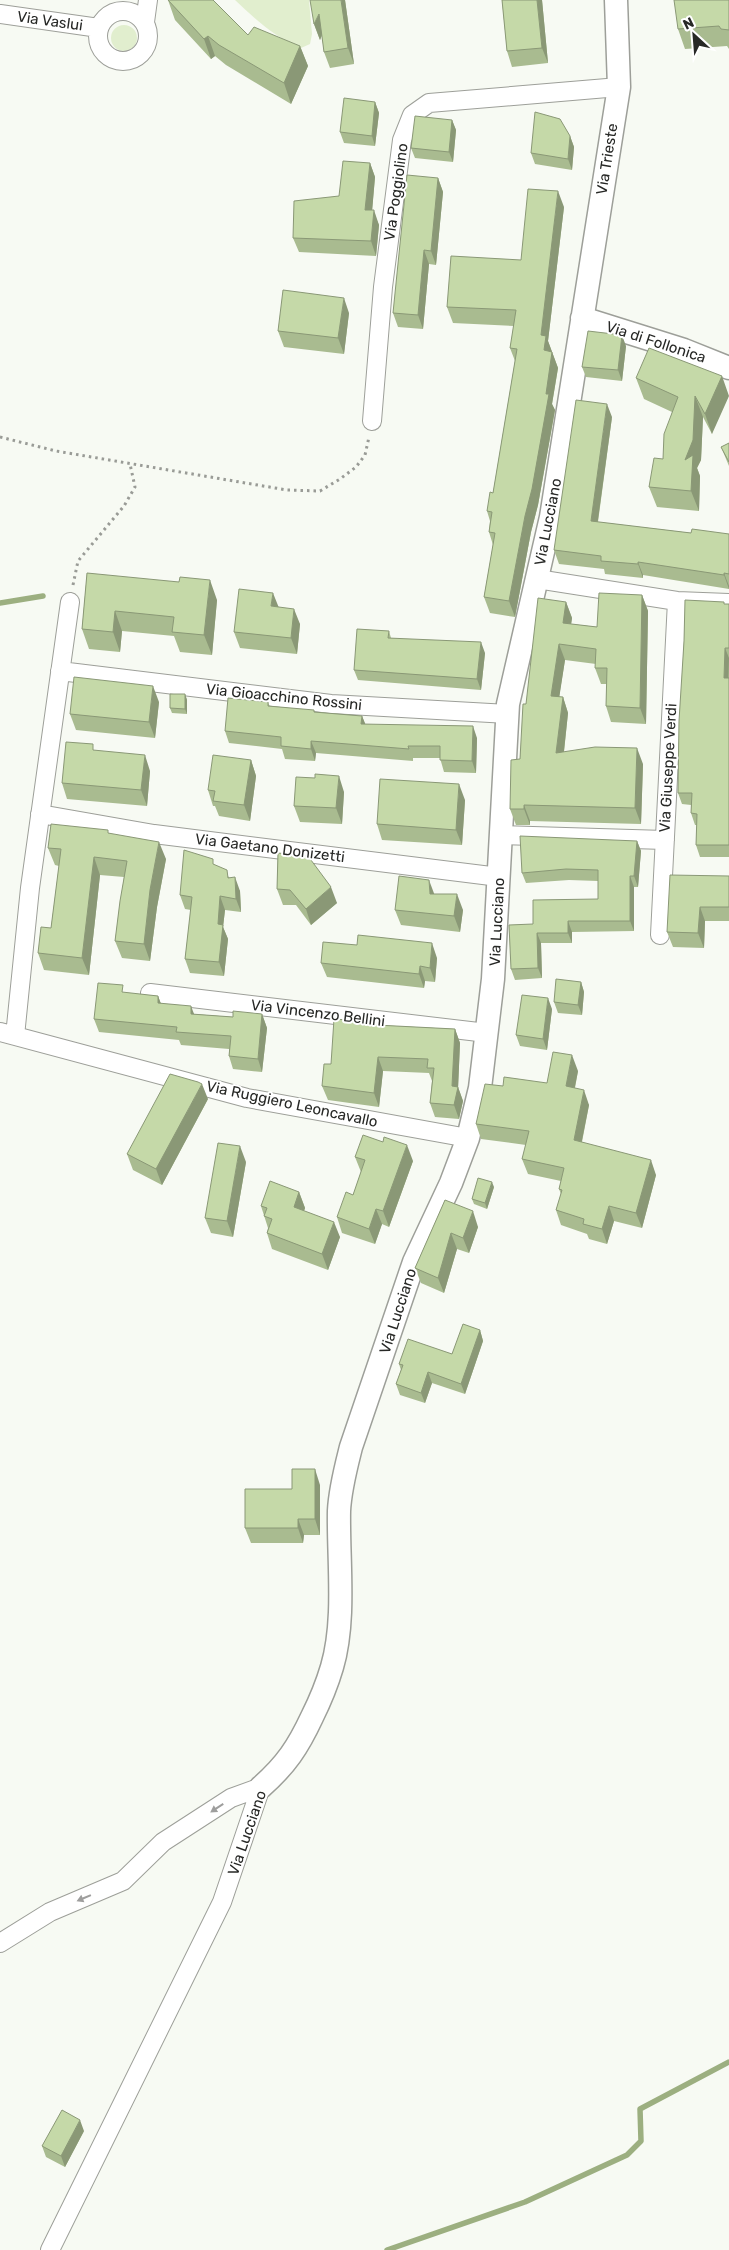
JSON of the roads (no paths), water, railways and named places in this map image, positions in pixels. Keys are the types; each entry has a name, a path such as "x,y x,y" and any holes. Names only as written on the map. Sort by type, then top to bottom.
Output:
{"street":[{"path":"145,22 134,14 118,12 109,15 99,28 98,37 103,51 109,57 120,62 128,61 141,54 146,46 148,36 145,22 148,0"},
{"name":"Via Trieste","path":"582,318 619,87 616,0"},
{"name":"Via Vaslui","path":"0,14 99,28"},
{"name":"Via Poggiolino","path":"372,421 383,287 402,140 412,115 430,103 619,87"},
{"name":"Via di Follonica","path":"582,318 684,350 729,368"},
{"name":"Via Lucciano","path":"50,2250 222,1902 260,1787 281,1769 300,1742 317,1706 332,1666 338,1626 340,1570 339,1509 344,1474 351,1447 414,1262 451,1183 468,1138 480,1088 493,979 508,714 515,669 551,516 582,318"},
{"path":"537,579 677,601 729,603"},
{"name":"Via Giuseppe Verdi","path":"660,935 677,601"},
{"path":"7,1034 30,888 70,602"},
{"name":"Via Gioacchino Rossini","path":"60,671 331,704 508,714"},
{"name":"Via Gaetano Donizetti","path":"40,814 154,834 500,877"},
{"path":"501,836 665,840"},
{"path":"663,878 682,879"},
{"name":"Via Vincenzo Bellini","path":"150,993 486,1033"},
{"name":"Via Ruggiero Leoncavallo","path":"7,1034 247,1098 468,1138"},
{"path":"0,1942 50,1912 123,1882 163,1842 231,1798 260,1787"}],"waterway":[{"path":"0,603 43,596"},
{"path":"387,2250 525,2202 627,2155 641,2141 640,2109 729,2062"}]}
